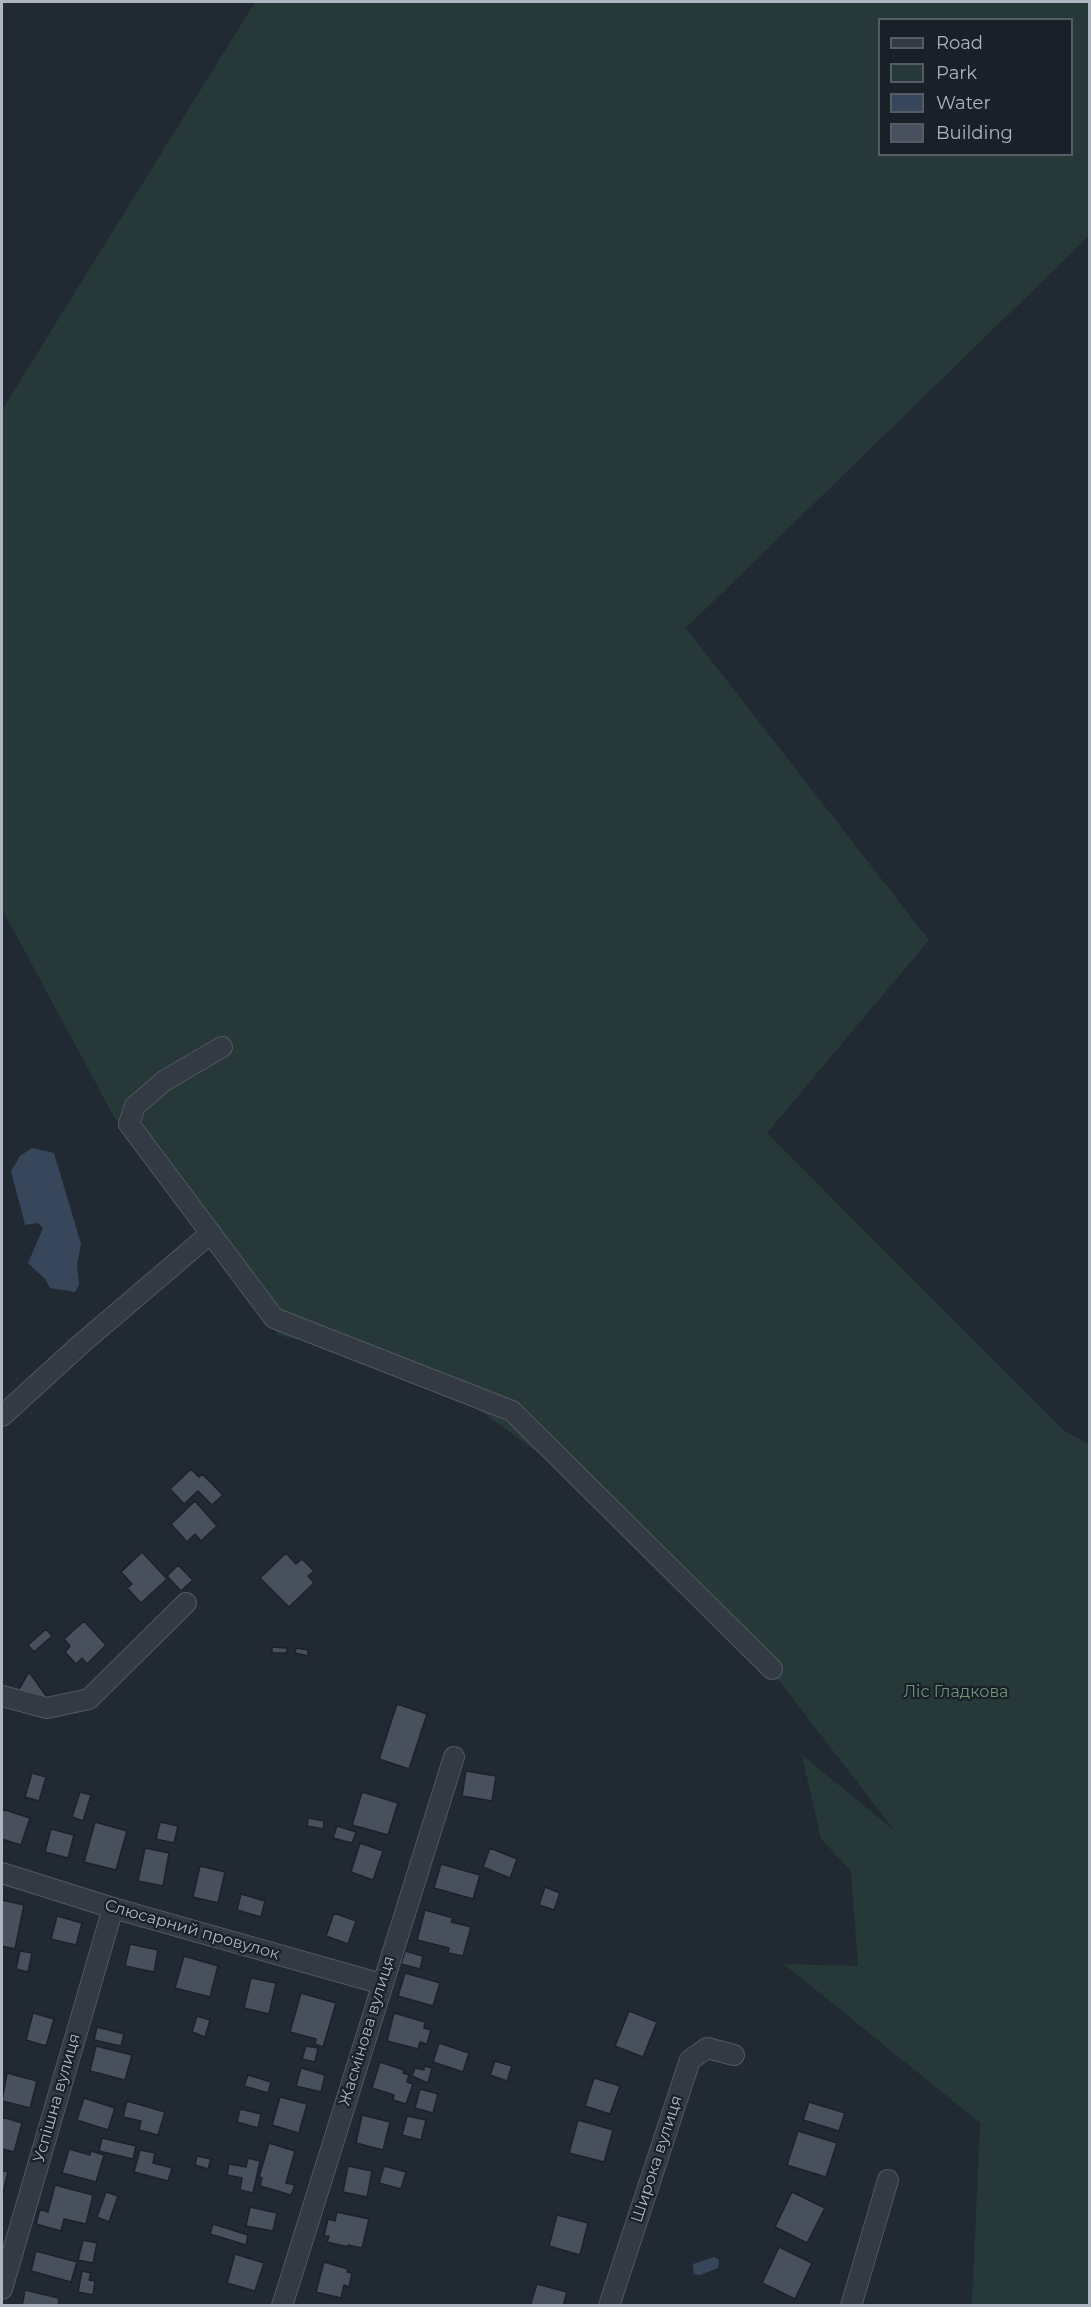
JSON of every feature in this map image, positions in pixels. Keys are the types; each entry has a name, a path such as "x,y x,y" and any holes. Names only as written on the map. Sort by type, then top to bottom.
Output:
{"street":[{"path":"222,1047 164,1082 135,1106 129,1124 274,1318 512,1411 772,1669"},
{"path":"2,1416 81,1344 211,1233"},
{"path":"2,1696 47,1708 89,1699 186,1603"},
{"name":"Жасмінова вулиця","path":"282,2306 454,1757"},
{"name":"Слюсарний провулок","path":"2,1874 382,1984"},
{"name":"Успішна вулиця","path":"2,2289 113,1908"},
{"name":"Широка вулиця","path":"609,2306 690,2060 707,2048 734,2055"},
{"path":"851,2306 888,2180"}],"green space":[{"name":"Ліс Гладкова","path":"255,2 1089,2 1089,236 686,628 929,940 767,1133 1063,1430 1089,1444 1089,2305 972,2305 980,2123 784,1964 858,1966 851,1871 821,1839 802,1755 894,1830 770,1669 586,1488 423,1369 278,1335 114,1117 2,909 2,410"}],"water":[{"path":"32,1148 54,1153 81,1244 77,1264 79,1285 75,1292 50,1288 45,1279 28,1263 43,1228 38,1223 25,1225 11,1171 20,1156"},
{"path":"714,2257 719,2260 718,2268 700,2275 694,2274 693,2264"}],"building":[{"path":"191,1469 199,1477 202,1474 223,1495 212,1505 198,1491 184,1504 170,1489"},
{"path":"195,1501 217,1526 201,1541 195,1534 187,1542 171,1524"},
{"path":"142,1552 167,1579 141,1603 127,1588 132,1584 121,1572"},
{"path":"286,1553 296,1564 302,1559 314,1571 308,1576 314,1583 289,1607 260,1578"},
{"path":"178,1565 193,1580 181,1591 167,1576"},
{"path":"84,1621 106,1645 87,1664 82,1658 76,1664 65,1652 70,1646 64,1639"},
{"path":"46,1629 52,1636 34,1652 28,1645"},
{"path":"272,1647 287,1648 287,1653 272,1653"},
{"path":"296,1648 308,1650 308,1656 295,1653"},
{"path":"29,1672 49,1700 15,1696"},
{"path":"397,1704 427,1714 409,1769 379,1759"},
{"path":"466,1771 496,1776 492,1801 462,1796"},
{"path":"32,1773 46,1777 39,1801 25,1797"},
{"path":"80,1792 91,1795 83,1821 72,1817"},
{"path":"362,1792 398,1803 388,1835 352,1825"},
{"path":"2,1809 30,1818 21,1845 2,1839"},
{"path":"308,1818 324,1821 323,1829 307,1826"},
{"path":"95,1822 127,1831 116,1870 84,1862"},
{"path":"160,1822 178,1826 174,1843 156,1839"},
{"path":"337,1826 356,1832 352,1843 333,1838"},
{"path":"51,1829 74,1835 68,1858 45,1852"},
{"path":"360,1843 383,1851 373,1880 351,1872"},
{"path":"145,1848 169,1853 163,1886 138,1881"},
{"path":"490,1848 517,1859 510,1878 483,1867"},
{"path":"441,1864 480,1875 473,1899 434,1888"},
{"path":"200,1866 225,1872 218,1903 193,1897"},
{"path":"545,1887 560,1893 554,1910 539,1905"},
{"path":"241,1894 265,1901 261,1917 237,1910"},
{"path":"2,1900 24,1905 15,1949 2,1946"},
{"path":"425,1910 453,1918 451,1922 471,1927 463,1956 448,1953 449,1948 417,1940"},
{"path":"334,1913 356,1921 348,1944 326,1936"},
{"path":"57,1916 82,1923 76,1945 51,1939"},
{"path":"130,1944 158,1950 154,1972 125,1966"},
{"path":"20,1951 32,1953 28,1972 16,1969"},
{"path":"405,1951 423,1956 420,1969 401,1964"},
{"path":"184,1956 218,1966 210,1997 175,1988"},
{"path":"405,1973 440,1983 433,2006 398,1996"},
{"path":"251,1978 276,1983 269,2014 244,2008"},
{"path":"301,1993 336,2003 323,2047 315,2044 316,2039 290,2032"},
{"path":"629,2011 657,2022 643,2057 615,2046"},
{"path":"33,2013 54,2019 46,2046 26,2040"},
{"path":"394,2013 425,2022 424,2028 431,2030 427,2044 420,2042 418,2049 387,2041"},
{"path":"197,2016 210,2020 205,2037 192,2032"},
{"path":"97,2027 124,2034 121,2046 94,2040"},
{"path":"439,2043 469,2053 463,2072 433,2062"},
{"path":"96,2046 132,2055 125,2080 90,2071"},
{"path":"306,2046 318,2048 315,2062 302,2059"},
{"path":"495,2061 512,2066 507,2081 490,2075"},
{"path":"380,2062 404,2070 403,2073 409,2075 407,2082 413,2084 406,2104 393,2100 394,2095 372,2088"},
{"path":"424,2066 432,2068 428,2083 412,2076 415,2068 424,2070"},
{"path":"301,2068 325,2075 321,2092 296,2086"},
{"path":"7,2073 37,2081 30,2108 2,2101"},
{"path":"248,2075 271,2082 268,2093 244,2086"},
{"path":"594,2078 620,2086 610,2114 585,2106"},
{"path":"420,2089 438,2094 433,2113 415,2108"},
{"path":"280,2097 307,2104 299,2133 272,2125"},
{"path":"84,2098 115,2108 108,2130 77,2120"},
{"path":"127,2101 165,2112 158,2135 139,2130 141,2121 123,2117"},
{"path":"809,2102 845,2113 839,2131 803,2120"},
{"path":"240,2109 261,2114 258,2128 237,2122"},
{"path":"362,2115 390,2122 383,2150 356,2143"},
{"path":"407,2116 426,2120 421,2140 402,2135"},
{"path":"2,2117 22,2123 14,2152 2,2149"},
{"path":"578,2120 613,2130 604,2162 569,2153"},
{"path":"798,2131 837,2143 826,2177 787,2165"},
{"path":"102,2138 136,2146 133,2159 99,2151"},
{"path":"269,2143 295,2151 286,2183 295,2185 291,2195 260,2186 262,2178 259,2177"},
{"path":"69,2149 90,2155 91,2151 104,2155 96,2182 62,2173"},
{"path":"140,2150 155,2153 153,2163 172,2168 168,2181 134,2172"},
{"path":"197,2156 211,2159 208,2169 195,2165"},
{"path":"248,2158 260,2161 253,2193 240,2190 242,2178 227,2175 229,2164 246,2167"},
{"path":"348,2166 372,2171 367,2197 343,2192"},
{"path":"384,2166 406,2172 401,2189 379,2183"},
{"path":"2,2170 8,2172 2,2197"},
{"path":"55,2185 93,2195 86,2224 64,2219 61,2231 36,2224 40,2209 48,2212"},
{"path":"106,2192 118,2196 109,2222 97,2217"},
{"path":"792,2192 825,2208 807,2243 775,2227"},
{"path":"250,2207 277,2213 273,2231 246,2226"},
{"path":"337,2212 369,2219 362,2248 327,2242 329,2236 324,2236 328,2219 335,2221"},
{"path":"557,2215 588,2223 580,2255 549,2246"},
{"path":"213,2224 248,2235 246,2245 210,2234"},
{"path":"83,2240 97,2243 93,2263 78,2260"},
{"path":"779,2247 812,2263 795,2299 762,2283"},
{"path":"36,2251 77,2262 71,2282 31,2271"},
{"path":"235,2254 264,2263 255,2291 227,2283"},
{"path":"324,2262 348,2269 347,2272 352,2273 349,2287 344,2285 341,2298 316,2292"},
{"path":"82,2271 91,2273 89,2280 95,2281 93,2295 78,2292"},
{"path":"537,2284 567,2292 563,2306 530,2306"},
{"path":"25,2290 59,2298 58,2306 22,2306"}]}
